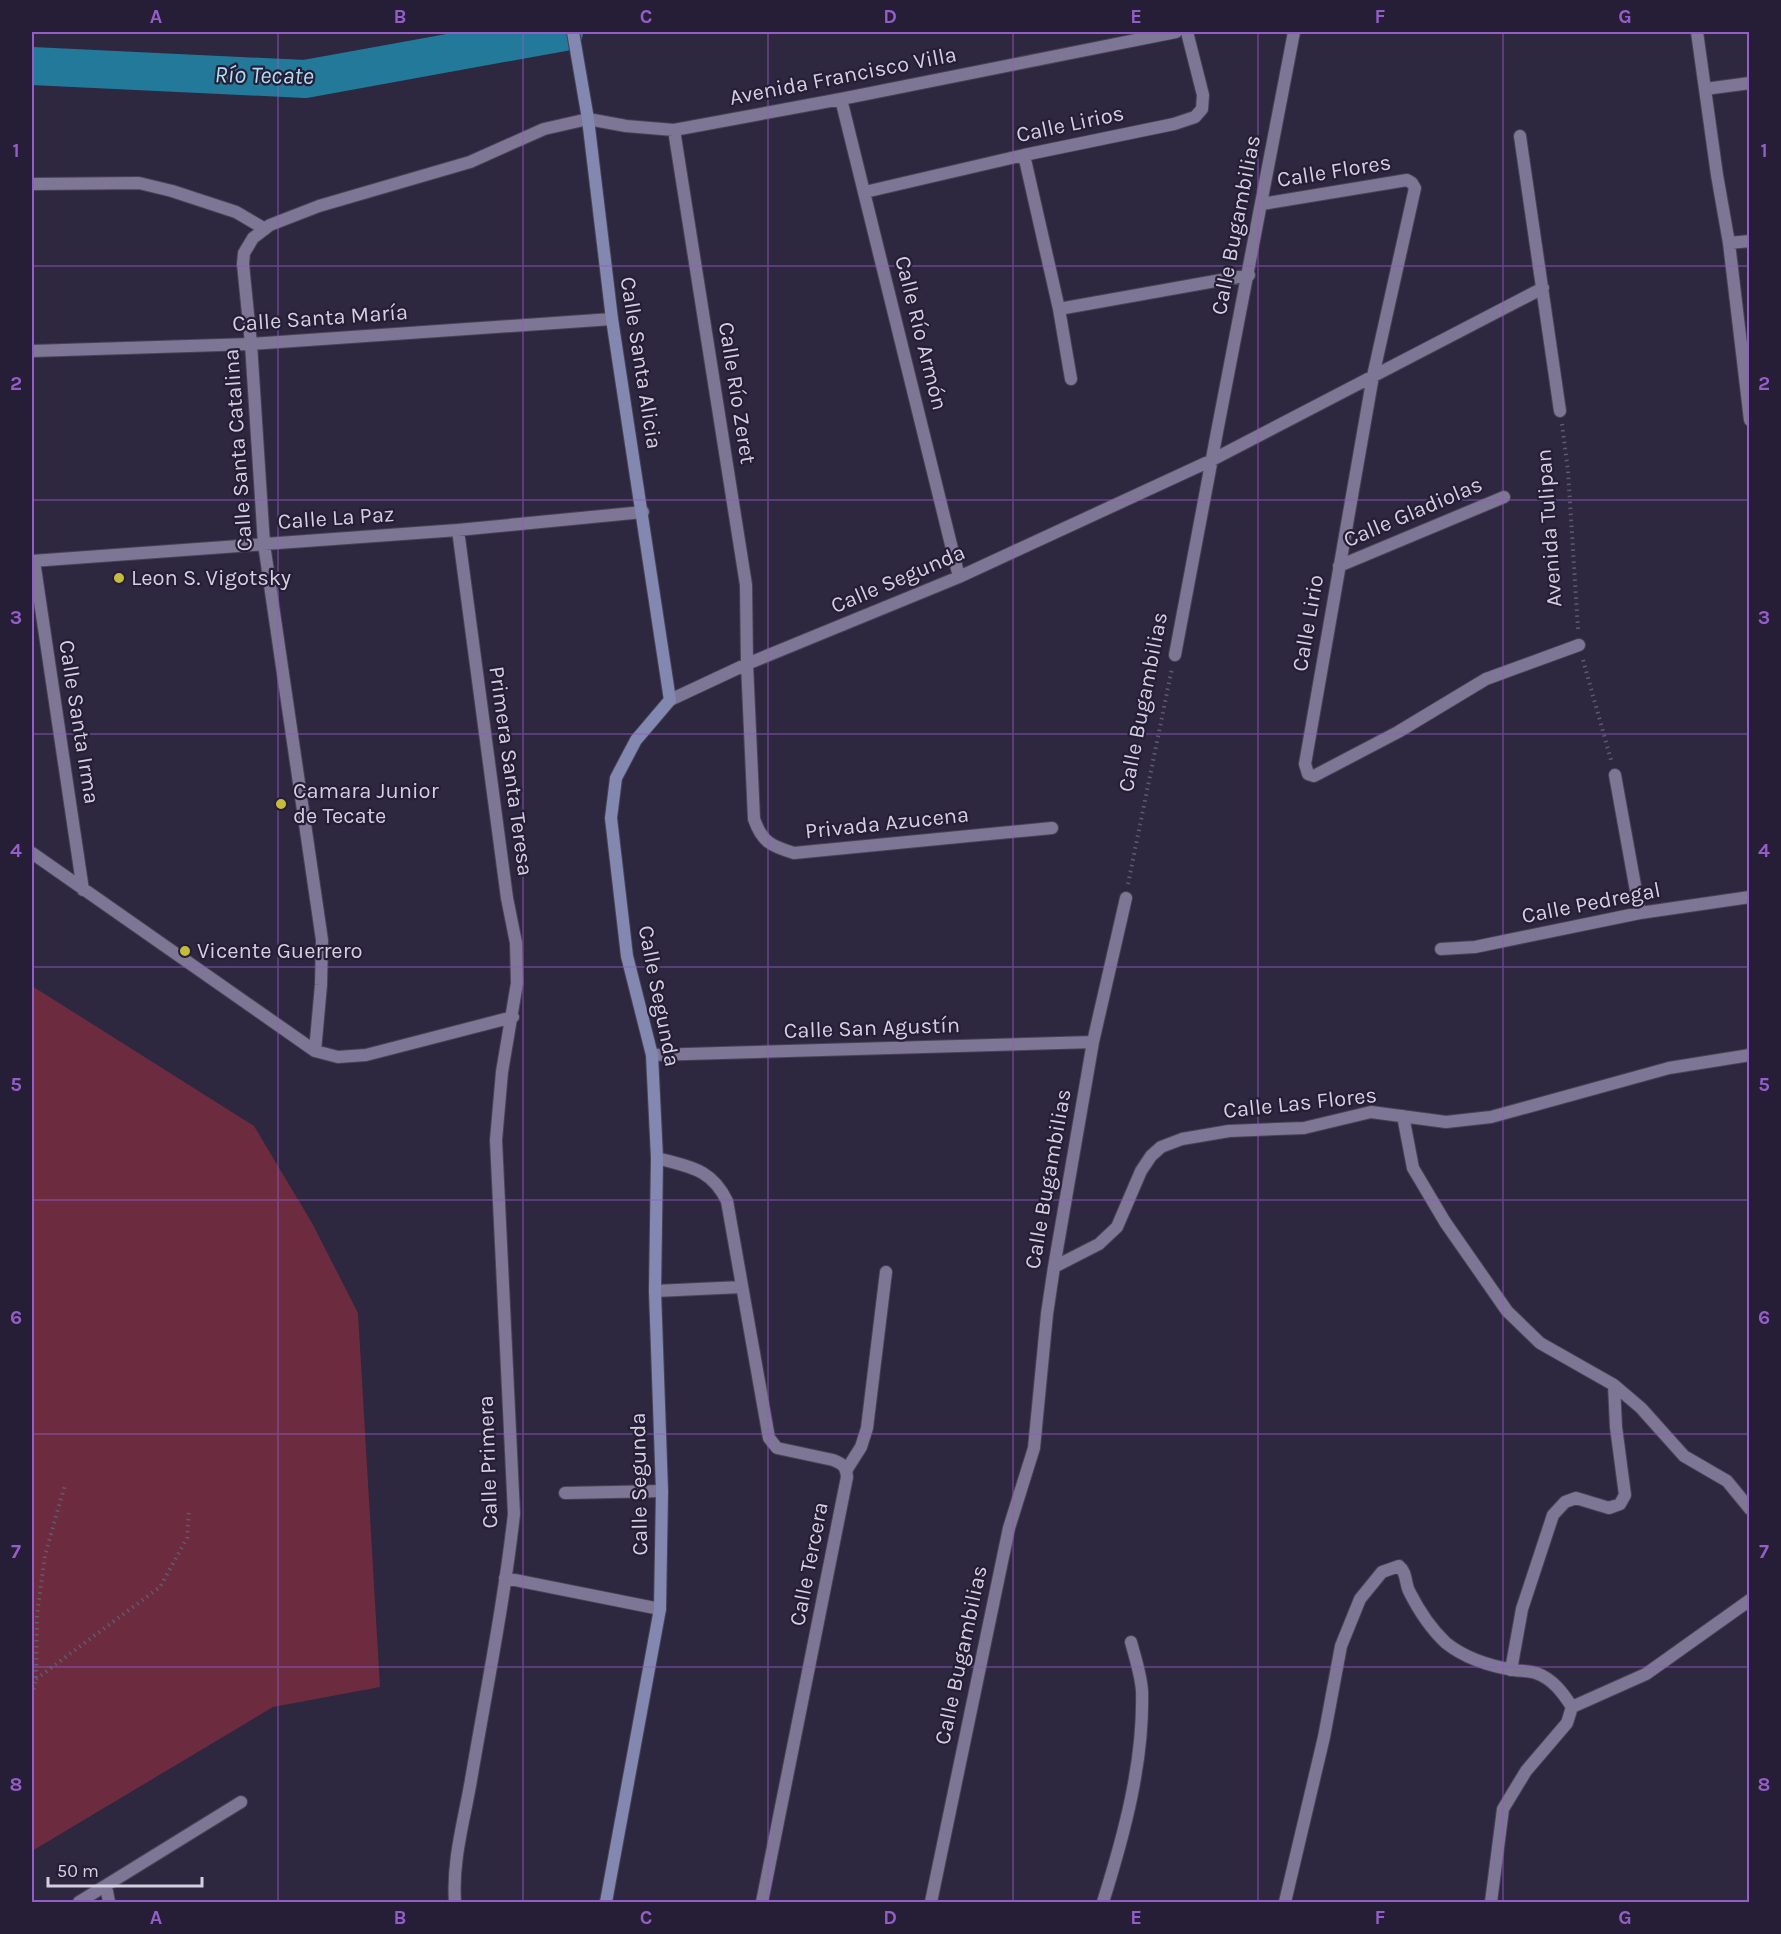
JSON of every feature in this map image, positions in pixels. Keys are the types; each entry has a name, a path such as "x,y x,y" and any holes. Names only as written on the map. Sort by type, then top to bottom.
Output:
{"street":[{"name":"Calle Santa Alicia","path":"573,32 588,119 612,319 670,700"},
{"name":"Avenida Francisco Villa","path":"588,119 626,126 674,130 1176,32"},
{"name":"Calle Lirios","path":"865,192 1024,155 1174,124 1195,117 1202,109 1203,95 1188,32"},
{"name":"Calle Bugambilias","path":"1175,655 1210,461 1249,274 1294,32"},
{"path":"1697,32 1729,243 1749,420"},
{"path":"1705,88 1749,83"},
{"name":"Calle Río Armón","path":"841,99 959,577"},
{"name":"Calle Santa Catalina","path":"315,1051 321,985 322,940 264,544 244,253 253,238 270,225 319,206 470,162 544,129 588,119"},
{"name":"Calle Río Zeret","path":"674,130 746,585 747,664"},
{"path":"1520,136 1560,411"},
{"path":"1024,155 1059,309 1071,379"},
{"name":"Calle Flores","path":"1262,204 1407,180 1413,183"},
{"path":"32,184 139,183 236,212 265,229"},
{"name":"Calle Lirio","path":"1413,183 1415,188 1372,376 1305,764 1308,774 1314,776 1398,732 1486,680 1579,645"},
{"path":"1729,243 1749,241"},
{"path":"1059,309 1249,274"},
{"path":"1210,461 1542,288"},
{"name":"Calle Santa María","path":"32,351 251,345 612,319"},
{"name":"Calle Segunda","path":"606,1902 660,1609 662,1491 655,1291 657,1158 652,1055 627,956 611,818 616,778 636,740 670,700 747,664 959,577 1210,461"},
{"name":"Calle Gladiolas","path":"1339,566 1504,496"},
{"name":"Calle La Paz","path":"33,561 458,530 643,512"},
{"name":"Primera Santa Teresa","path":"458,530 507,898 516,943 517,983 513,1017"},
{"name":"Calle Santa Irma","path":"33,561 83,890"},
{"name":"Privada Azucena","path":"747,664 754,819 766,842 794,853 1052,828"},
{"path":"1615,775 1640,913"},
{"path":"32,853 315,1051 338,1057 366,1055 513,1017"},
{"name":"Calle Pedregal","path":"1441,949 1475,947 1640,913 1749,897"},
{"name":"Calle Bugambilias","path":"931,1902 1009,1528 1034,1448 1054,1267 1093,1042 1126,898"},
{"name":"Calle Primera","path":"455,1902 458,1844 468,1797 514,1514 496,1140 502,1072 513,1017"},
{"name":"Calle San Agustín","path":"652,1055 1093,1042"},
{"name":"Calle Las Flores","path":"1054,1267 1099,1244 1117,1227 1142,1171 1152,1156 1161,1147 1182,1139 1229,1131 1304,1128 1371,1112 1446,1122 1491,1117 1669,1068 1749,1055"},
{"path":"1403,1116 1413,1167 1445,1222 1507,1311 1540,1343 1614,1385 1641,1407 1684,1456 1727,1480 1749,1509"},
{"path":"657,1158 691,1167 709,1176 719,1185 726,1201 769,1438 777,1448 833,1461 842,1464 847,1469 861,1447 867,1428 886,1272"},
{"path":"655,1291 742,1287"},
{"path":"1511,1670 1522,1609 1553,1515 1565,1502 1576,1498 1609,1508 1620,1504 1626,1495 1616,1427 1614,1385"},
{"name":"Calle Tercera","path":"762,1902 847,1469"},
{"path":"565,1493 662,1491"},
{"path":"1285,1902 1324,1737 1341,1646 1360,1599 1382,1572 1399,1566 1403,1569 1408,1588 1420,1613 1431,1628 1447,1643 1469,1658 1511,1670 1537,1673 1558,1687 1572,1707 1568,1723 1526,1771 1503,1809 1491,1902"},
{"path":"505,1578 660,1609"},
{"path":"1572,1707 1646,1674 1749,1600"},
{"path":"1103,1902 1133,1785 1140,1738 1142,1689 1131,1642"},
{"path":"79,1902 241,1802"},
{"path":"106,1886 110,1902"}],"path":[{"name":"Avenida Tulipan","path":"1560,411 1568,471 1579,645 1615,775"},
{"name":"Calle Bugambilias","path":"1126,898 1175,655"},
{"path":"32,1695 36,1679 37,1615 45,1555 65,1485"},
{"path":"36,1679 160,1587 187,1538 189,1510"}],"shaded area":[{"path":"32,986 254,1126 312,1223 358,1313 380,1687 273,1707 32,1851"}],"waterway":[{"name":"Río Tecate","path":"32,66 305,79 564,32"}],"place":[{"name":"Leon S. Vigotsky","path":"119,578"},
{"name":"Camara Junior de Tecate","path":"281,804"},
{"name":"Vicente Guerrero","path":"185,951"}]}
